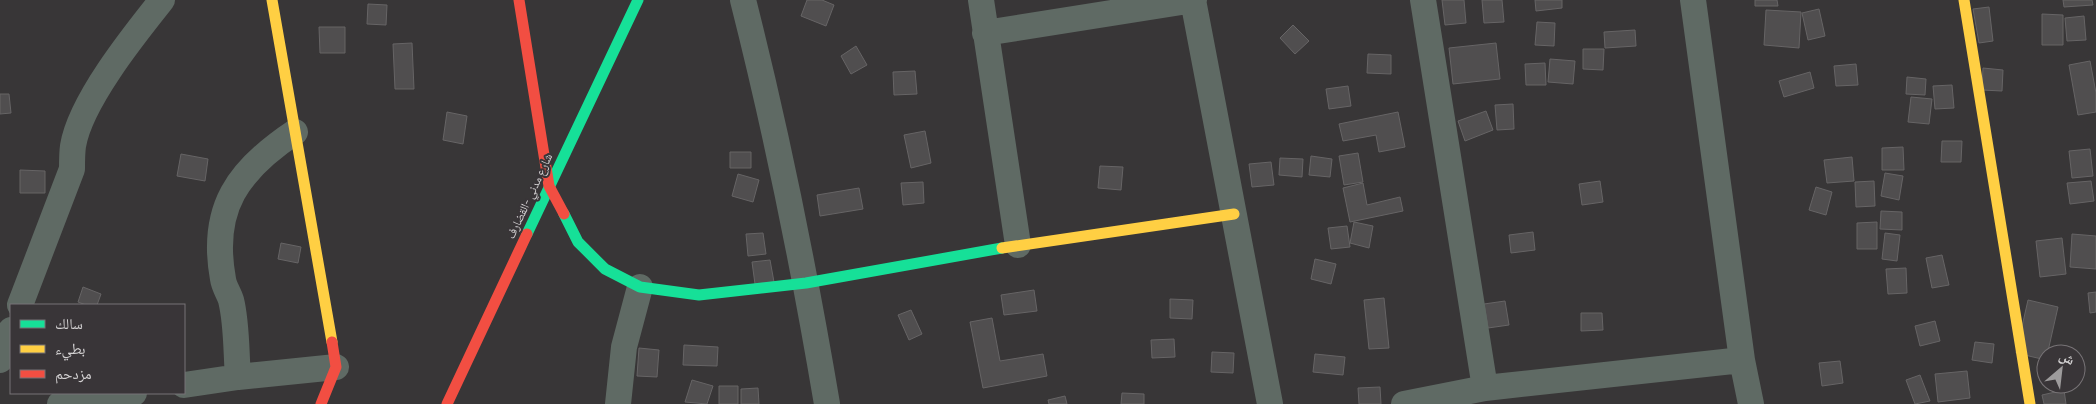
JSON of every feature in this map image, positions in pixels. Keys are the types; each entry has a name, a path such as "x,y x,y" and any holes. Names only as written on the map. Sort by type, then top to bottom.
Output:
{"main road":[{"path":"272,0 336,367 321,404"},
{"path":"519,0 549,186 578,242 605,269 640,287 699,295 806,283 1018,245 1234,214"},
{"name":"شارع مدني -القضارف","path":"447,404 638,0"},
{"path":"1964,0 2030,404"}],"street":[{"path":"20,304 72,169 73,145 82,120 105,77 162,0"},
{"path":"743,0 766,90 806,283 827,404"},
{"path":"981,0 1018,245"},
{"path":"985,33 1193,0 1270,404"},
{"path":"1423,0 1485,388"},
{"path":"1693,0 1742,360 1751,404"},
{"path":"238,377 231,300 223,282 219,249 224,211 240,181 265,152 295,132"},
{"path":"618,404 624,348 640,287"},
{"path":"0,360 10,333"},
{"path":"1404,404 1485,388 1742,360"},
{"path":"185,385 238,377 336,367"},
{"path":"60,404 127,394"}],"building":[{"path":"807,0 822,0 834,5 826,26 801,16"},
{"path":"1442,0 1464,0 1466,23 1445,25"},
{"path":"1482,0 1502,0 1504,22 1484,23"},
{"path":"1535,0 1562,0 1562,8 1536,11"},
{"path":"1755,0 1777,0 1778,6 1755,6"},
{"path":"2063,0 2092,0 2093,5 2064,7"},
{"path":"368,4 387,5 386,25 367,24"},
{"path":"1989,7 1993,41 1979,43 1973,9"},
{"path":"1819,9 1825,36 1808,40 1802,13"},
{"path":"1766,10 1801,12 1799,48 1764,45"},
{"path":"2042,14 2063,15 2063,45 2042,45"},
{"path":"2084,16 2086,40 2067,41 2065,18"},
{"path":"1537,22 1555,23 1554,46 1535,45"},
{"path":"1293,25 1309,41 1295,54 1280,38"},
{"path":"319,27 345,27 345,53 320,53"},
{"path":"1635,30 1636,46 1605,48 1604,32"},
{"path":"412,43 414,89 395,89 393,44"},
{"path":"1496,43 1500,79 1453,84 1449,48"},
{"path":"856,46 867,65 851,74 841,56"},
{"path":"1583,49 1604,49 1603,70 1583,69"},
{"path":"1368,54 1391,55 1391,74 1367,73"},
{"path":"1550,59 1575,61 1573,84 1548,82"},
{"path":"2090,61 2096,93 2096,112 2078,115 2069,65"},
{"path":"1545,63 1546,85 1526,85 1525,64"},
{"path":"1856,64 1858,85 1836,86 1834,66"},
{"path":"1983,68 2003,70 2002,91 1982,90"},
{"path":"915,71 917,94 894,95 893,72"},
{"path":"1810,72 1814,88 1784,97 1779,81"},
{"path":"1907,77 1926,79 1925,95 1906,94"},
{"path":"1952,85 1954,108 1935,109 1933,86"},
{"path":"1348,86 1351,106 1329,109 1326,89"},
{"path":"0,94 9,94 11,113 0,114"},
{"path":"1911,97 1932,99 1929,124 1908,122"},
{"path":"1513,104 1514,129 1497,130 1495,105"},
{"path":"1486,111 1493,130 1465,141 1458,121"},
{"path":"447,112 467,116 463,144 443,140"},
{"path":"1398,112 1405,147 1379,152 1376,135 1343,141 1339,124"},
{"path":"925,131 931,163 911,168 904,135"},
{"path":"1942,141 1962,141 1961,162 1941,162"},
{"path":"1903,147 1904,170 1882,170 1882,148"},
{"path":"2090,149 2093,176 2072,178 2069,151"},
{"path":"730,152 751,152 751,168 730,168"},
{"path":"1358,153 1363,182 1344,185 1339,156"},
{"path":"181,154 208,159 205,181 177,176"},
{"path":"1311,156 1332,159 1330,177 1309,175"},
{"path":"1852,157 1854,181 1827,183 1824,160"},
{"path":"1280,158 1303,159 1302,177 1279,175"},
{"path":"1271,162 1274,185 1252,187 1249,164"},
{"path":"1100,166 1123,167 1121,190 1098,188"},
{"path":"20,170 45,171 45,193 20,193"},
{"path":"1885,173 1903,176 1899,200 1881,196"},
{"path":"738,174 759,180 753,202 732,196"},
{"path":"1600,181 1603,202 1582,205 1579,184"},
{"path":"1874,181 1875,206 1856,207 1855,182"},
{"path":"2091,181 2094,201 2070,204 2067,183"},
{"path":"923,182 924,203 903,205 901,183"},
{"path":"1363,183 1367,205 1400,197 1403,211 1350,222 1343,188"},
{"path":"1816,187 1832,192 1826,215 1809,210"},
{"path":"859,188 863,209 820,216 817,195"},
{"path":"1881,211 1902,212 1902,230 1880,229"},
{"path":"1354,222 1373,226 1369,248 1350,243"},
{"path":"1877,222 1877,249 1857,249 1857,223"},
{"path":"1347,226 1350,247 1331,249 1328,228"},
{"path":"1533,232 1535,250 1511,253 1509,235"},
{"path":"763,233 766,254 748,256 746,234"},
{"path":"1885,233 1900,235 1897,261 1882,259"},
{"path":"2072,234 2096,236 2096,269 2070,267"},
{"path":"2062,238 2066,274 2040,277 2036,241"},
{"path":"281,243 301,247 298,263 278,259"},
{"path":"1942,255 1949,285 1932,288 1926,258"},
{"path":"1315,259 1336,264 1331,284 1311,279"},
{"path":"770,260 774,282 755,284 752,262"},
{"path":"1906,268 1907,293 1888,294 1886,269"},
{"path":"83,287 101,294 97,304 78,302"},
{"path":"1034,290 1037,311 1004,315 1001,295"},
{"path":"2096,292 2096,312 2090,313 2088,293"},
{"path":"1384,298 1389,348 1369,349 1364,300"},
{"path":"1170,299 1193,300 1192,319 1170,318"},
{"path":"2028,300 2058,307 2050,344 2036,344 2036,358 2016,353"},
{"path":"1505,301 1509,325 1488,328 1484,304"},
{"path":"911,310 922,334 909,340 898,315"},
{"path":"1581,313 1602,313 1603,330 1581,331"},
{"path":"992,318 1000,361 1043,354 1047,376 983,388 970,322"},
{"path":"1935,321 1940,341 1920,346 1915,326"},
{"path":"1174,339 1175,357 1152,358 1151,340"},
{"path":"1975,342 1994,344 1992,363 1972,360"},
{"path":"684,345 718,347 717,366 683,365"},
{"path":"639,348 659,350 657,377 637,376"},
{"path":"1212,352 1234,353 1233,373 1211,372"},
{"path":"1315,354 1345,357 1343,375 1313,372"},
{"path":"1840,361 1843,383 1822,386 1819,363"},
{"path":"1967,371 1970,398 1938,402 1935,374"},
{"path":"1920,375 1930,401 1915,404 1906,380"},
{"path":"692,380 713,386 707,404 685,402"},
{"path":"719,386 738,386 738,404 719,404"},
{"path":"1380,387 1381,404 1359,404 1358,388"},
{"path":"758,388 759,404 741,404 741,389"},
{"path":"1122,393 1144,394 1144,404 1121,404"},
{"path":"2065,394 2066,404 2044,404 2042,395"},
{"path":"1065,396 1067,404 1049,404 1048,400"}],"traffic: fast":[{"path":"527,234 638,0"},
{"path":"564,214 578,242 605,269 640,287 699,295 806,283 1002,248"}],"traffic: slow":[{"path":"272,0 332,342"},
{"path":"1964,0 2030,404"},
{"path":"1002,248 1234,214"}],"traffic: jam":[{"path":"519,0 549,186 564,214"},
{"path":"447,404 527,234"},
{"path":"321,404 336,367 332,342"}]}
